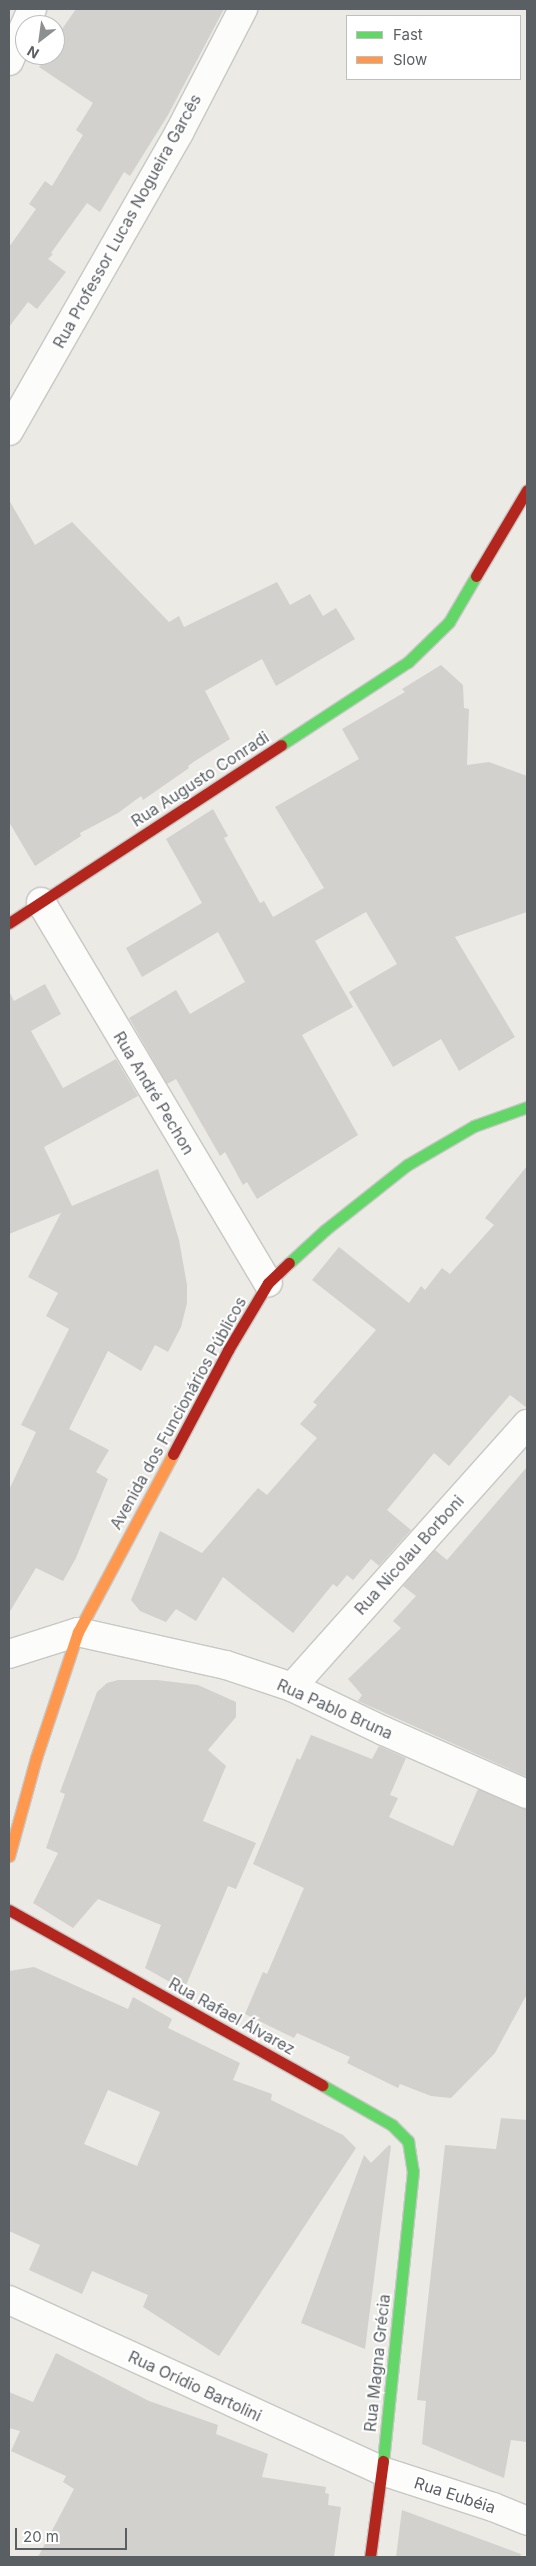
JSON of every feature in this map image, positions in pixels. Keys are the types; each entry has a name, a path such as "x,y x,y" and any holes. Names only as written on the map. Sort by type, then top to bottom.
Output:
{"street":[{"path":"9,61 32,9"},
{"name":"Rua Professor Lucas Nogueira Garcês","path":"9,431 179,133 243,9"},
{"name":"Rua Augusto Conradi","path":"9,923 408,662 450,622 527,490"},
{"name":"Rua André Pechon","path":"41,902 268,1283"},
{"name":"Avenida dos Funcionários Públicos","path":"9,1856 36,1758 78,1632 228,1350 268,1283 325,1230 407,1165 474,1126 527,1107"},
{"name":"Rua Nicolau Borboni","path":"292,1687 527,1424"},
{"path":"9,1654 78,1632"},
{"name":"Rua Pablo Bruna","path":"78,1632 226,1665 292,1687 384,1731 527,1794"},
{"name":"Rua Rafael Álvarez","path":"9,1910 392,2125 408,2140 413,2171"},
{"name":"Rua Magna Grécia","path":"370,2557 382,2471 413,2171"},
{"name":"Rua Orídio Bartolini","path":"9,2300 382,2471"},
{"name":"Rua Eubéia","path":"382,2471 493,2507 527,2521"}],"building":[{"path":"76,9 224,9 168,115 130,176 124,172 100,212 87,203 51,253 53,254 48,259 66,272 37,309 28,302 9,327 9,247 36,209 29,204 45,181 52,186 83,135 76,130 93,103 39,67 41,65 65,65 65,25"},
{"path":"9,500 35,545 72,522 169,622 179,616 184,627 277,582 290,605 310,594 323,616 336,608 355,639 276,686 262,659 205,691 230,739 195,761 188,766 189,768 143,800 141,796 118,813 80,833 81,836 35,866 9,822"},
{"path":"441,665 463,685 464,708 469,709 467,765 489,762 527,776 527,912 455,937 515,1037 459,1071 441,1039 393,1067 349,992 397,964 366,912 315,941 353,1007 302,1035 358,1135 257,1199 247,1182 243,1185 225,1152 220,1156 176,1079 167,1084 129,1018 176,990 190,1014 245,982 218,932 142,977 126,948 202,903 166,839 213,809 228,836 224,838 260,903 264,901 273,917 324,888 275,807 359,759 342,729 405,692 402,689"},
{"path":"45,984 61,1014 31,1031 63,1088 116,1059 138,1096 44,1147 72,1206 158,1169 179,1240 187,1285 187,1303 181,1327 168,1352 155,1345 141,1371 108,1351 69,1429 109,1450 96,1472 108,1479 76,1558 63,1581 36,1568 9,1613 9,1490 36,1432 21,1425 69,1329 46,1316 58,1293 28,1277 61,1213 9,1234 9,991 14,1001"},
{"path":"527,1166 527,1408 510,1395 449,1466 434,1453 387,1510 411,1530 379,1566 371,1559 353,1580 347,1575 337,1587 333,1584 293,1633 223,1577 196,1621 176,1609 166,1622 140,1611 131,1600 160,1531 202,1553 258,1488 267,1495 317,1438 300,1424 317,1405 313,1402 376,1330 312,1280 339,1247 409,1303 421,1286 425,1290 442,1268 450,1274 494,1225 485,1218"},
{"path":"527,1467 527,1777 358,1701 362,1695 348,1679 401,1628 393,1621 416,1596 403,1586 435,1550 447,1560"},
{"path":"118,1680 157,1680 198,1685 236,1702 236,1717 208,1750 226,1766 203,1821 256,1843 236,1889 228,1886 184,1990 145,1968 161,1925 98,1899 73,1928 33,1903 58,1853 46,1848 65,1794 60,1792 97,1692 107,1683"},
{"path":"311,1735 372,1759 379,1746 406,1758 390,1795 398,1798 389,1817 453,1846 478,1789 527,1809 527,1994 495,2053 451,2098 431,2096 400,2084 398,2088 347,2063 350,2057 297,2033 294,2038 245,2014 263,1972 267,1974 304,1888 253,1864 297,1758 300,1760"},
{"path":"34,1967 128,2009 133,1997 172,2019 168,2028 240,2063 233,2080 272,2094 271,2100 343,2135 356,2148 219,2356 143,2307 148,2295 92,2271 82,2294 29,2270 40,2245 9,2231 9,1971","holes":["108,2090 160,2112 137,2166 84,2144"]},
{"path":"501,2118 527,2120 527,2442 511,2440 504,2478 422,2444 426,2401 417,2400 445,2145 496,2149"},
{"path":"389,2145 391,2146 365,2349 301,2323 364,2155 371,2163"},
{"path":"56,2353 149,2401 218,2425 216,2434 268,2454 262,2477 326,2487 325,2493 329,2494 328,2505 341,2507 334,2557 38,2557 74,2489 63,2482 66,2476 11,2451 20,2431 9,2428 9,2392 33,2402"},
{"path":"402,2510 521,2554 520,2557 396,2557"}],"traffic: fast":[{"path":"281,745 408,662 449,622 476,576"},
{"path":"289,1263 325,1230 407,1165 474,1126 527,1107"},
{"path":"322,2085 392,2125 408,2141 413,2171 383,2461"}],"traffic: slow":[{"path":"9,1856 36,1758 78,1632 173,1454"}],"traffic: jam":[{"path":"476,576 527,490"},
{"path":"9,923 281,745"},
{"path":"173,1454 228,1350 268,1283 289,1263"},
{"path":"9,1910 322,2085"},
{"path":"370,2557 383,2461"}]}
